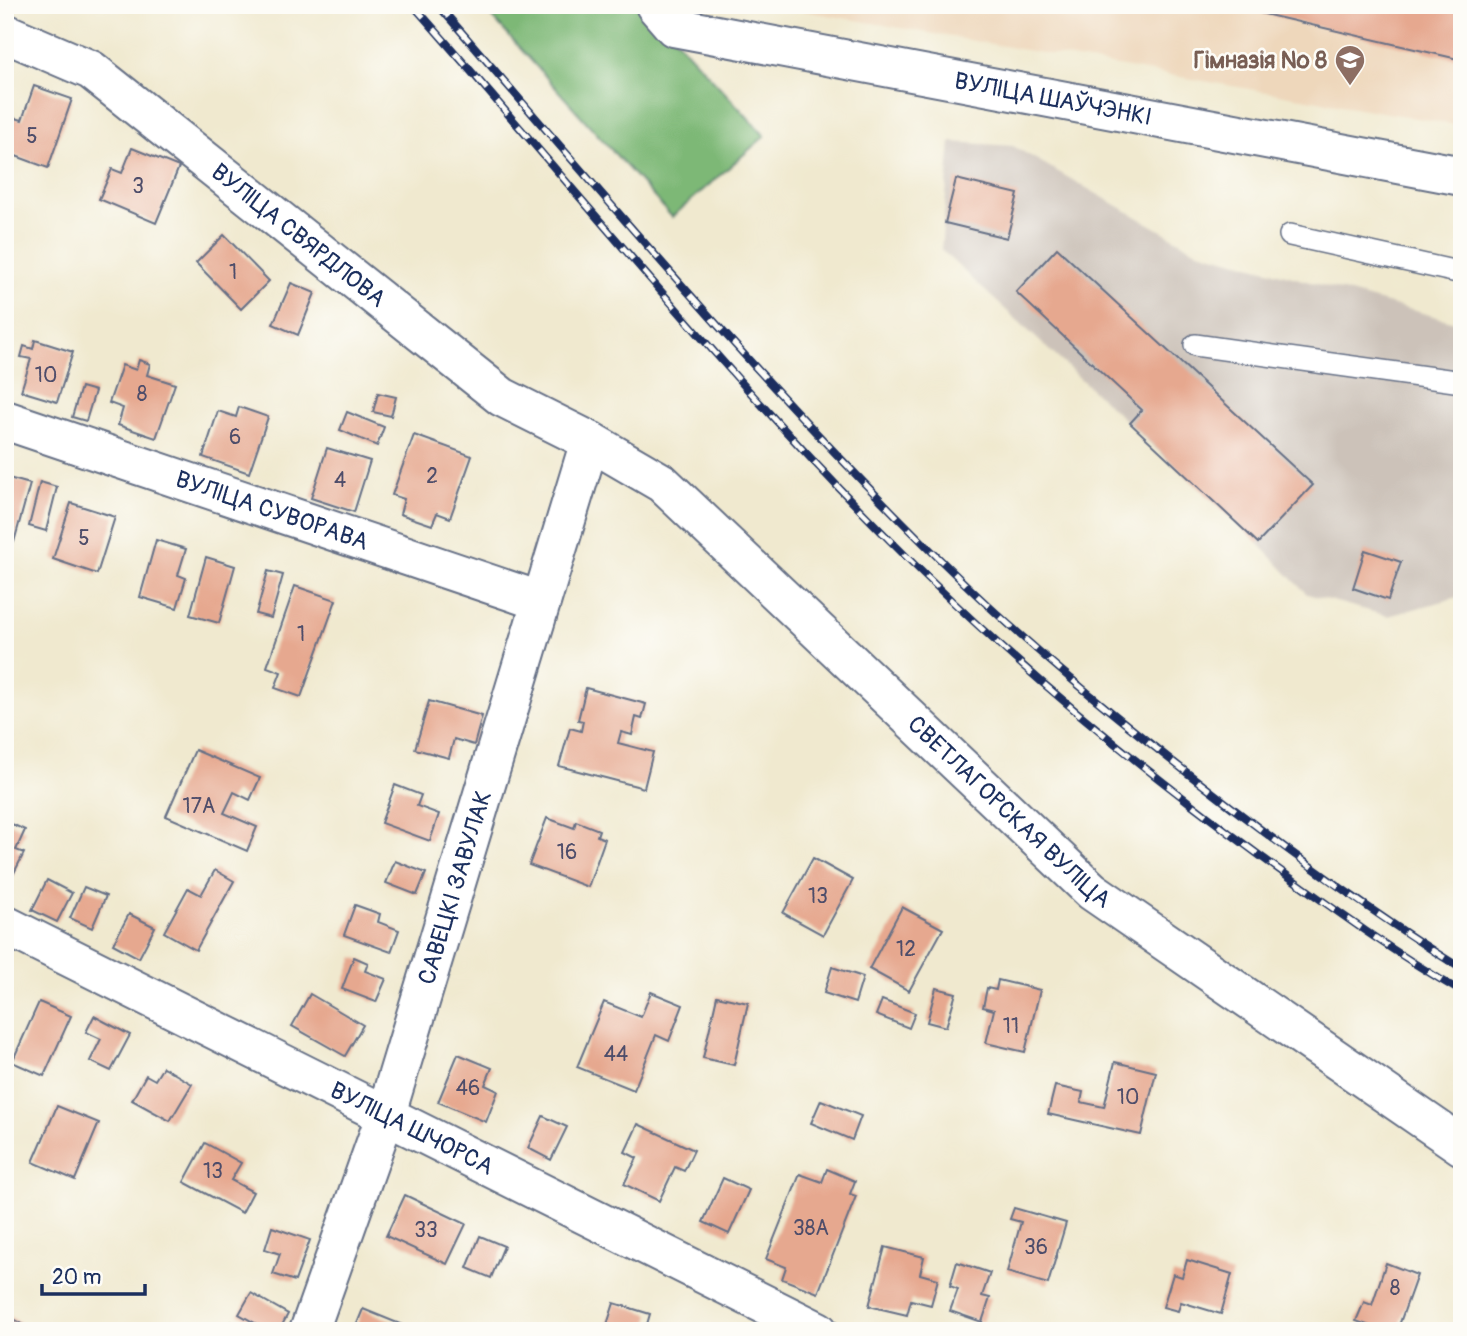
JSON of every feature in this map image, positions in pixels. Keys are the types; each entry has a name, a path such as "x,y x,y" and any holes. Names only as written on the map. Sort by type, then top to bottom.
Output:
{"street":[{"name":"ВУЛІЦА ШАЎЧЭНКІ","path":"655,5 674,27 1462,176"},
{"name":"ВУЛІЦА СВЯРДЛОВА","path":"5,33 91,70 502,397 590,441"},
{"name":"ВУЛІЦА СУВОРАВА","path":"5,421 540,601"},
{"name":"САВЕЦКІ ЗАВУЛАК","path":"309,1331 386,1114 590,441"},
{"name":"СВЕТЛАГОРСКАЯ ВУЛІЦА","path":"590,441 662,483 1092,891 1462,1146"},
{"name":"ВУЛІЦА ШЧОРСА","path":"5,925 818,1331"}],"lane":[{"path":"1290,235 1462,273"},
{"path":"1195,345 1462,382"}],"shaded area":[{"name":"Гімназія № 8","path":"770,5 1462,5 1462,126 1014,48"},
{"path":"951,142 1013,146 1195,250 1462,324 1462,596 1388,616 1307,594 1258,543 941,250"}],"green space":[{"path":"481,5 644,5 765,136 672,217"}],"building":[{"path":"1462,5 1462,60 1230,6"},
{"path":"34,86 72,99 48,168 5,152 6,115 22,120"},
{"path":"132,148 179,167 156,223 99,199 112,169 122,173"},
{"path":"956,179 1018,194 1007,238 945,223"},
{"path":"224,235 269,281 241,309 196,263"},
{"path":"1057,248 1313,485 1258,543 1130,423 1142,410 1016,292"},
{"path":"291,283 315,293 298,335 273,324"},
{"path":"35,340 73,352 57,402 21,391 31,359 21,357 24,346 33,349"},
{"path":"139,360 150,364 147,375 175,384 156,438 118,425 123,408 109,403 122,365 136,370"},
{"path":"81,387 95,391 86,421 72,417"},
{"path":"378,393 396,397 391,416 373,412"},
{"path":"239,407 268,417 249,473 203,457 218,411 236,417"},
{"path":"347,412 384,427 377,446 340,430"},
{"path":"414,435 472,456 450,518 437,513 432,525 400,514 404,499 392,495"},
{"path":"327,448 370,461 354,512 311,498"},
{"path":"5,477 30,484 14,542 5,539"},
{"path":"40,482 57,487 46,531 29,526"},
{"path":"71,503 115,517 97,574 53,559"},
{"path":"156,540 186,549 178,575 186,578 177,608 140,597"},
{"path":"1365,550 1401,562 1388,600 1353,588"},
{"path":"206,557 235,566 219,623 190,615"},
{"path":"268,571 283,575 271,618 256,614"},
{"path":"295,586 336,600 301,697 275,688 281,672 267,667"},
{"path":"586,688 646,704 642,719 636,717 632,735 621,732 618,743 653,752 644,788 559,766 570,728 581,731 583,721 578,720"},
{"path":"429,701 482,716 474,745 454,739 449,758 415,749"},
{"path":"195,750 260,778 250,800 234,792 224,813 257,827 247,851 166,816"},
{"path":"395,785 421,795 417,806 439,814 430,841 381,823"},
{"path":"547,818 574,828 576,821 599,830 597,836 605,839 588,887 529,865"},
{"path":"5,821 25,830 16,850 24,853 11,879 5,876"},
{"path":"813,858 853,880 823,935 783,913"},
{"path":"395,861 426,873 417,895 386,883"},
{"path":"215,870 234,881 196,950 164,932 188,888 201,895"},
{"path":"47,880 72,893 57,922 32,910"},
{"path":"84,887 106,896 92,928 70,918"},
{"path":"355,905 380,914 378,922 399,930 391,952 344,935"},
{"path":"902,907 943,929 909,991 869,969"},
{"path":"129,914 155,927 139,958 113,944"},
{"path":"354,957 368,963 365,971 386,979 376,1002 342,989"},
{"path":"832,967 863,977 855,1003 824,993"},
{"path":"998,980 1040,990 1025,1052 986,1043 994,1010 983,1007 987,988 996,990"},
{"path":"936,988 956,993 946,1027 927,1022"},
{"path":"651,992 683,1005 669,1041 656,1035 634,1090 577,1067 604,1002 641,1017"},
{"path":"310,994 363,1025 345,1056 292,1026"},
{"path":"717,996 748,1003 734,1065 703,1058"},
{"path":"882,1000 915,1013 909,1028 876,1015"},
{"path":"39,1002 71,1016 44,1076 12,1062"},
{"path":"94,1016 130,1035 111,1071 90,1061 101,1039 86,1032"},
{"path":"458,1054 492,1068 485,1085 498,1091 486,1122 438,1102"},
{"path":"1115,1062 1156,1072 1141,1135 1048,1114 1055,1086 1083,1092 1081,1102 1104,1107"},
{"path":"163,1067 192,1084 170,1121 132,1100 146,1075 155,1080"},
{"path":"821,1100 861,1116 852,1140 811,1123"},
{"path":"57,1106 99,1123 75,1180 33,1162"},
{"path":"543,1116 567,1127 551,1160 528,1148"},
{"path":"638,1124 694,1150 684,1171 675,1167 659,1201 624,1184 637,1158 625,1152"},
{"path":"205,1143 241,1163 231,1180 253,1192 242,1213 184,1182"},
{"path":"827,1169 855,1181 850,1194 856,1196 818,1293 782,1279 786,1267 766,1259 800,1174 822,1182"},
{"path":"723,1178 749,1190 729,1234 703,1222"},
{"path":"405,1195 466,1224 447,1264 386,1236"},
{"path":"1014,1208 1066,1223 1048,1284 1007,1272 1021,1222 1010,1219"},
{"path":"272,1227 310,1240 295,1281 273,1274 280,1254 265,1249"},
{"path":"480,1236 504,1246 491,1278 467,1268"},
{"path":"885,1247 924,1257 920,1274 938,1279 931,1305 911,1300 907,1315 869,1306"},
{"path":"1187,1260 1232,1274 1221,1314 1181,1302 1178,1311 1163,1307 1173,1274 1182,1277"},
{"path":"957,1262 990,1273 982,1296 990,1298 982,1322 950,1311 958,1289 950,1286"},
{"path":"1386,1263 1417,1275 1397,1331 1384,1331 1356,1321 1364,1302 1372,1305"},
{"path":"251,1293 288,1314 279,1331 269,1331 239,1314"},
{"path":"614,1303 650,1314 645,1331 605,1331"},
{"path":"363,1309 405,1326 403,1331 354,1331"},
{"path":"5,1314 35,1331 5,1331"},
{"path":"231,1322 247,1331 227,1331"}],"railway":[{"path":"413,5 729,369 860,510 968,616 1133,759 1219,825 1361,928 1462,992"},
{"path":"438,5 757,369 889,509 958,577 1043,655 1160,752 1357,900 1462,969"}],"place":[{"name":"Гімназія № 8","path":"1350,87"}]}
